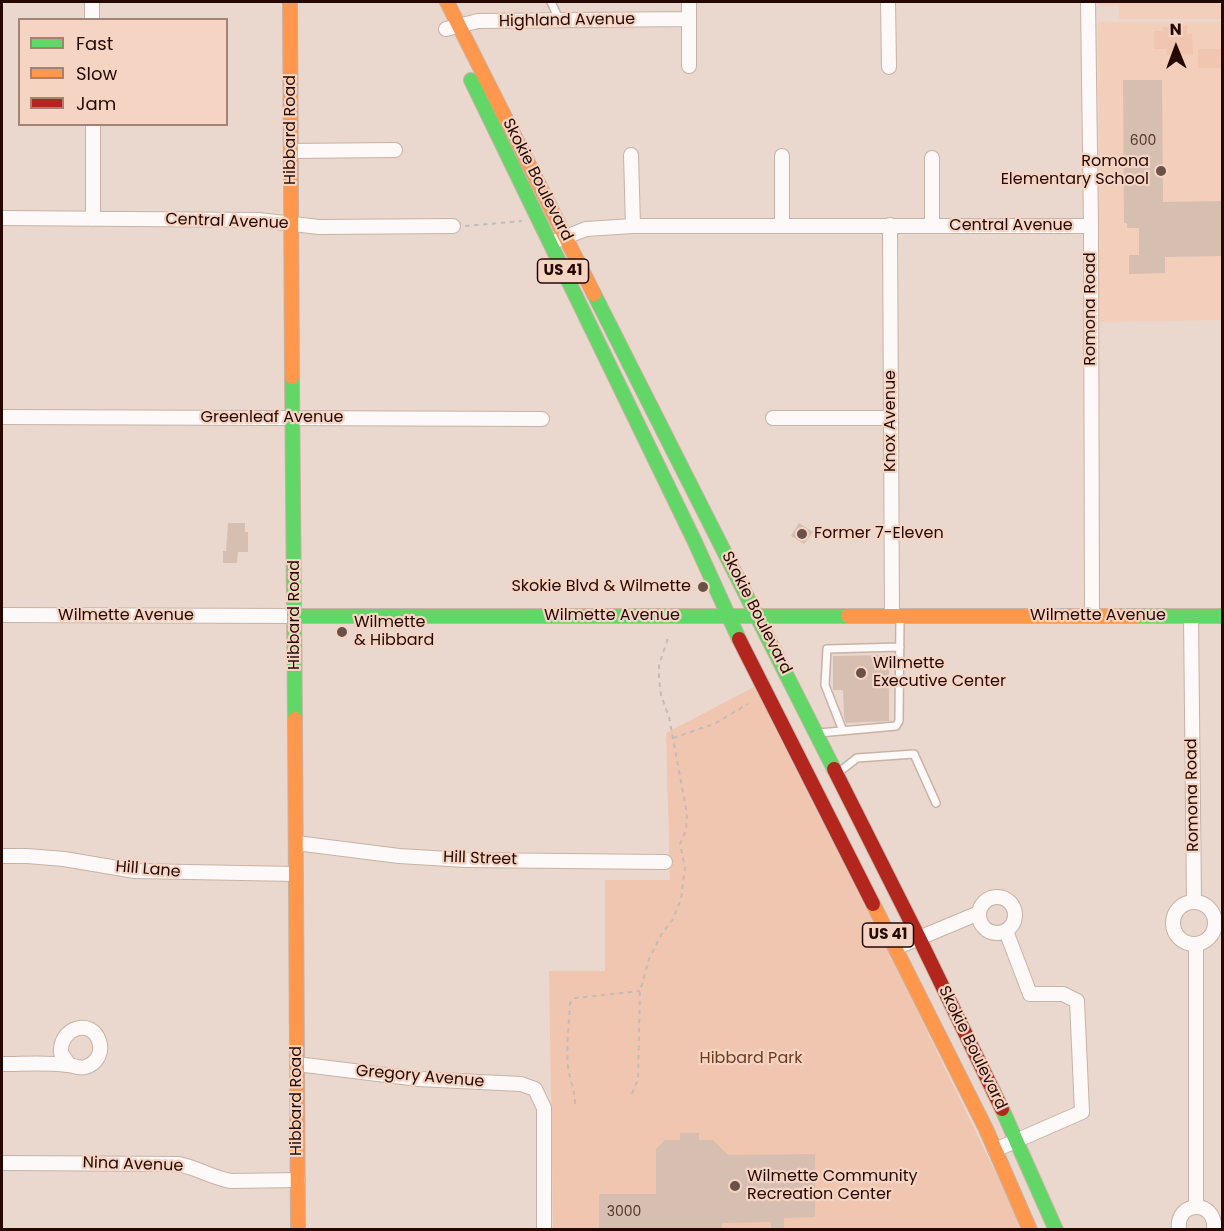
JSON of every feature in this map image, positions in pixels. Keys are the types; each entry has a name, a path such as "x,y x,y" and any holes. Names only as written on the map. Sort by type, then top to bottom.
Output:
{"main road":[{"name":"Hibbard Road","path":"290,2 298,1230"},
{"name":"Skokie Boulevard","path":"432,2 453,27 565,237 758,616 919,938 1017,1141 1056,1230"},
{"name":"Skokie Boulevard","path":"447,2 453,27 550,244 729,616 995,1150 1030,1230"},
{"name":"Wilmette Avenue","path":"295,616 1222,616"}],"street":[{"path":"92,2 92,18"},
{"path":"689,2 689,66"},
{"path":"888,2 889,67"},
{"name":"Romona Road","path":"1088,2 1092,616"},
{"name":"Highland Avenue","path":"453,27 478,21 689,19"},
{"path":"93,126 93,219"},
{"path":"291,151 395,150"},
{"path":"631,155 633,226"},
{"path":"782,156 782,226"},
{"name":"Central Avenue","path":"932,158 932,225"},
{"name":"Central Avenue","path":"2,218 259,220 319,227 453,226"},
{"name":"Knox Avenue","path":"890,225 891,418 896,616"},
{"name":"Central Avenue","path":"550,244 585,229 633,226 1091,226"},
{"name":"Greenleaf Avenue","path":"2,417 542,419"},
{"path":"773,418 891,418"},
{"name":"Wilmette Avenue","path":"2,615 295,616"},
{"name":"Romona Road","path":"1191,616 1194,901"},
{"name":"Hill Street","path":"296,843 399,856 466,860 665,862"},
{"name":"Hill Lane","path":"2,856 64,859 135,871 163,873 296,874"},
{"path":"999,897 1010,902 1015,918 1010,928 1005,931 996,933 987,930 980,923 979,913 983,902 999,897"},
{"path":"1194,901 1207,905 1215,916 1216,922 1208,939 1196,944 1189,943 1178,936 1173,924 1177,911 1194,901"},
{"path":"895,948 979,913"},
{"path":"995,1150 1082,1112 1077,1001 1063,994 1030,994 1005,931"},
{"path":"1196,944 1196,1207"},
{"path":"2,1064 69,1065"},
{"name":"Gregory Avenue","path":"297,1064 418,1079 522,1084 535,1089 544,1108 544,1230"},
{"name":"Nina Avenue","path":"2,1163 178,1164 231,1181 298,1180"},
{"path":"1179,1230 1178,1220 1181,1215 1185,1210 1196,1207 1202,1207 1211,1214 1214,1219 1214,1230"}],"lane":[{"path":"551,2 560,21"},
{"path":"816,734 896,726 899,721 900,647 896,616"},
{"path":"843,731 825,685 827,649 900,647"},
{"path":"837,774 857,758 915,754 936,803"}],"path":[{"path":"453,226 525,221"},
{"path":"632,1094 638,1079 640,991 649,959 661,935 673,919 681,899 685,868 680,844 686,830 687,814 669,717 661,695 659,679 659,664 668,638"},
{"path":"673,738 714,724 748,704"},
{"path":"575,1104 575,1091 570,1080 568,1064 570,1003 575,998 640,991"}],"shaded area":[{"path":"1099,2 1222,2 1222,19 1119,19 1119,6 1099,6"},
{"name":"Romona Elementary School","path":"1098,22 1222,22 1222,320 1100,322"}],"green space":[{"path":"1187,26 1187,34 1192,34 1193,54 1166,55 1166,49 1154,49 1154,31 1163,31 1163,27"},
{"path":"1198,49 1222,49 1222,68 1198,68"},
{"name":"Hibbard Park","path":"754,687 910,996 1023,1229 553,1229 549,971 605,971 605,880 670,880 666,733"}],"building":[{"path":"1123,80 1162,80 1163,202 1222,201 1222,256 1165,257 1165,273 1129,274 1129,255 1139,255 1139,228 1127,228 1127,223 1124,223"},
{"path":"228,523 245,523 245,532 248,532 248,552 238,552 237,563 223,563"},
{"name":"Former 7-Eleven","path":"799,523 813,532 804,544 791,536"},
{"name":"Wilmette Executive Center","path":"889,655 889,721 846,723 843,690 833,690 833,656"},
{"name":"Wilmette Community Recreation Center","path":"680,1133 699,1133 699,1140 713,1140 728,1155 815,1154 815,1217 784,1218 784,1230 771,1230 771,1222 722,1223 722,1230 599,1230 599,1194 656,1194 656,1149 665,1140 680,1140"}],"traffic: fast":[{"path":"471,80 694,540 739,639"},
{"path":"594,294 834,769"},
{"path":"292,377 295,719"},
{"path":"295,616 848,616"},
{"path":"1136,616 1222,616"},
{"path":"1002,1109 1056,1230"}],"traffic: slow":[{"path":"290,2 292,377"},
{"path":"447,2 594,294"},
{"path":"848,616 1136,616"},
{"path":"295,719 298,1230"},
{"path":"873,904 986,1129 1030,1230"}],"traffic: jam":[{"path":"739,639 873,904"},
{"path":"834,769 1002,1109"}],"place":[{"name":"Romona Elementary School","path":"1161,171"},
{"name":"Former 7-Eleven","path":"802,534"},
{"name":"Skokie Blvd & Wilmette","path":"703,587"},
{"name":"Wilmette & Hibbard","path":"342,632"},
{"name":"Wilmette Executive Center","path":"861,673"},
{"name":"Wilmette Community Recreation Center","path":"735,1186"}]}
